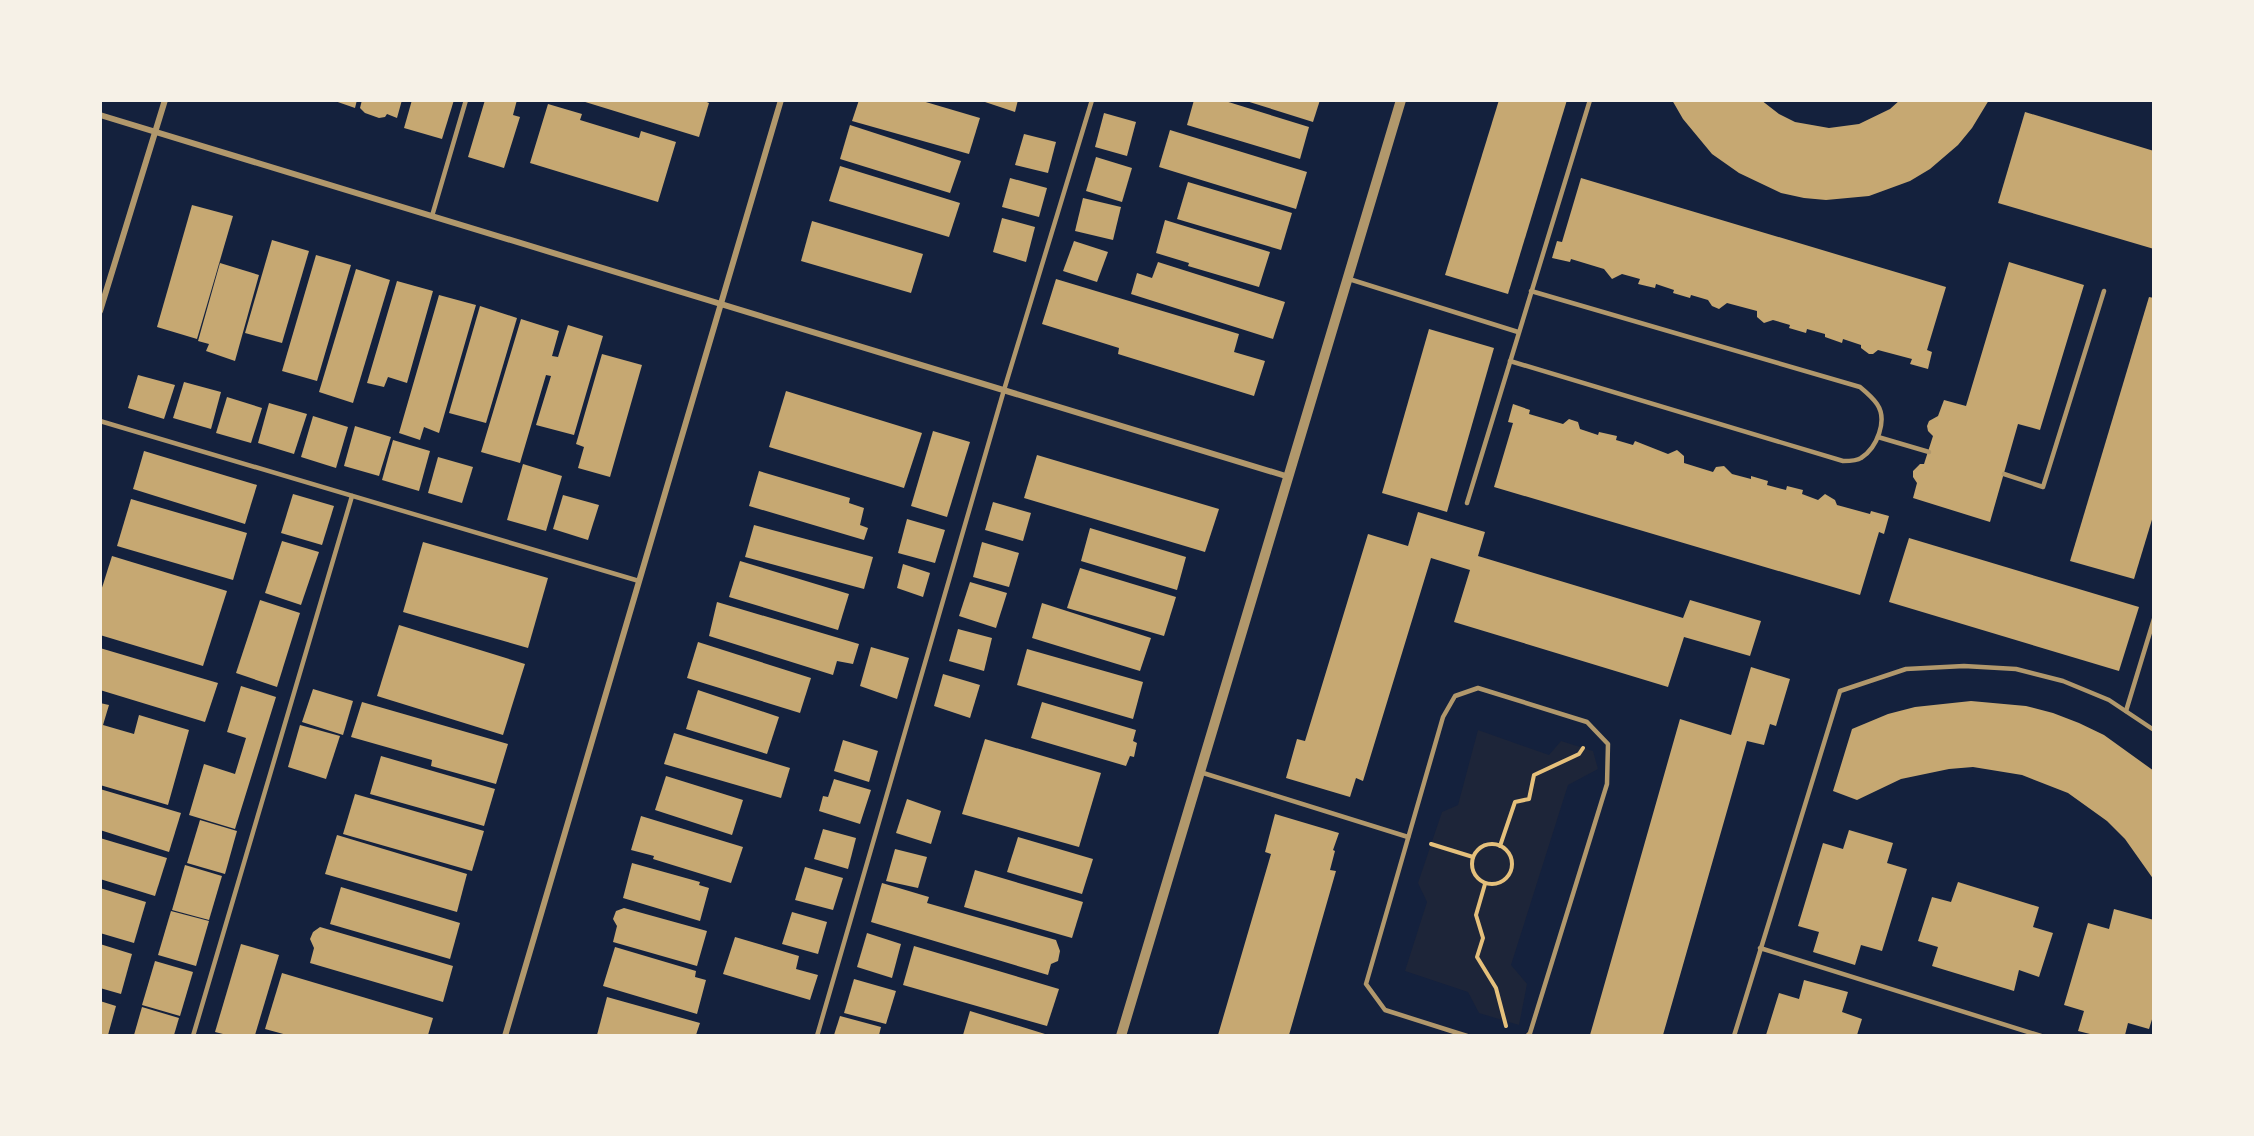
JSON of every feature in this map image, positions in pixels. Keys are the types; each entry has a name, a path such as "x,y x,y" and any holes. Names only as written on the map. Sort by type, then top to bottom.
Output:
{"street":[{"path":"100,311 165,100"},
{"path":"505,1035 780,100"},
{"path":"1121,1035 1401,100"},
{"path":"100,115 1288,477"}],"lane":[{"path":"432,216 466,100"},
{"path":"817,1035 1004,390 1092,100"},
{"path":"1467,503 1590,100"},
{"path":"1348,278 1518,332"},
{"path":"1510,361 1843,461 1860,459 1873,446 1878,437 1881,421 1878,405 1860,387 1531,291"},
{"path":"2004,474 2043,487 2104,291"},
{"path":"100,421 639,581"},
{"path":"1878,437 1929,452"},
{"path":"193,1035 352,496"},
{"path":"2126,711 2154,618"},
{"path":"1734,1035 1839,691 1906,669 1964,666 2016,669 2063,681 2109,700 2154,730"},
{"path":"1467,1035 1385,1010 1366,984 1443,717 1455,696 1478,688 1587,722 1608,744 1607,784 1530,1033 1527,1035"},
{"path":"1200,772 1408,837"},
{"path":"1760,948 2041,1035"}],"path":[{"path":"1500,846 1515,802 1529,799 1534,775 1579,754 1595,731"},
{"path":"1408,837 1473,857"},
{"path":"1487,844 1500,846 1506,850 1513,861 1510,875 1500,884 1485,884 1475,876 1472,870 1473,857 1476,851 1487,844"},
{"path":"1485,884 1476,915 1483,938 1477,957 1496,988 1509,1035"}],"shaded area":[{"path":"1478,730 1549,755 1561,741 1593,751 1598,769 1568,785 1511,965 1527,984 1519,1025 1479,1013 1468,992 1405,971 1427,902 1418,883 1442,812 1458,805"}],"building":[{"path":"332,100 357,100 355,108"},
{"path":"362,100 402,100 397,118 387,114 379,118 365,113 360,108"},
{"path":"412,100 454,100 442,139 404,128"},
{"path":"485,100 517,100 513,115 520,117 504,168 468,157"},
{"path":"702,100 709,103 699,137 582,101"},
{"path":"859,100 919,100 980,118 969,154 852,121"},
{"path":"979,100 1018,100 1015,112"},
{"path":"1194,100 1222,100 1309,127 1300,159 1187,125"},
{"path":"1243,100 1320,100 1313,122"},
{"path":"1499,100 1567,100 1508,294 1445,275"},
{"path":"1672,100 1761,100 1779,114 1795,122 1829,128 1859,124 1890,109 1900,100 1989,100 1972,128 1958,145 1930,169 1910,181 1869,196 1826,200 1781,193 1739,173 1712,154 1683,119"},
{"path":"548,104 582,114 580,120 639,138 641,131 676,142 658,202 530,163"},
{"path":"2025,112 2154,151 2154,249 1998,203"},
{"path":"1104,113 1136,122 1127,156 1095,147"},
{"path":"850,125 961,161 950,193 840,159"},
{"path":"1170,130 1307,172 1296,209 1159,167"},
{"path":"1024,134 1056,142 1048,173 1015,165"},
{"path":"1096,157 1132,168 1122,202 1086,191"},
{"path":"840,166 960,203 949,237 829,201"},
{"path":"1010,178 1047,188 1039,217 1002,207"},
{"path":"1581,178 1946,287 1927,350 1932,352 1928,369 1910,364 1912,359 1878,350 1869,354 1861,348 1861,345 1843,339 1842,343 1825,337 1825,334 1807,329 1806,333 1773,320 1764,323 1757,317 1757,311 1727,303 1719,309 1712,306 1708,300 1673,293 1674,290 1656,284 1655,288 1638,284 1640,279 1622,274 1612,279 1604,269 1571,259 1570,262 1552,258 1557,241 1562,242"},
{"path":"1188,182 1292,213 1281,250 1177,219"},
{"path":"1083,198 1121,207 1113,240 1075,231"},
{"path":"192,205 233,216 197,339 157,327"},
{"path":"1002,218 1035,227 1026,262 993,252"},
{"path":"1165,220 1270,252 1259,287 1188,266 1189,263 1156,253"},
{"path":"812,221 923,254 911,293 801,261"},
{"path":"272,240 309,251 282,343 245,333"},
{"path":"1074,241 1108,252 1097,282 1063,271"},
{"path":"316,255 351,265 317,381 282,371"},
{"path":"1158,262 1285,302 1273,339 1131,294 1137,273 1152,278"},
{"path":"2009,262 2084,285 2040,430 2018,424 1990,522 1913,498 1917,483 1913,477 1913,471 1920,464 1924,464 1933,436 1927,426 1929,421 1938,416 1944,400 1966,406"},
{"path":"220,263 259,275 235,361 206,351 209,344 198,341"},
{"path":"356,269 390,280 353,403 319,392"},
{"path":"1056,279 1239,334 1234,352 1265,361 1254,396 1118,354 1119,348 1042,324"},
{"path":"397,281 433,291 407,383 388,377 384,387 367,383"},
{"path":"439,295 476,305 439,433 424,427 420,440 399,433"},
{"path":"2149,297 2154,298 2154,513 2134,579 2070,561"},
{"path":"480,306 517,318 486,423 449,413"},
{"path":"521,319 559,331 552,356 558,357 568,325 603,336 574,435 536,425 551,376 546,375 520,463 481,452"},
{"path":"1429,329 1494,348 1447,512 1382,493"},
{"path":"602,354 642,365 610,477 578,468 584,447 576,444"},
{"path":"138,375 175,385 164,419 128,408"},
{"path":"184,382 221,392 211,429 173,418"},
{"path":"786,391 922,433 904,488 769,447"},
{"path":"227,397 262,408 251,443 216,433"},
{"path":"269,403 307,414 294,454 258,443"},
{"path":"1513,404 1530,410 1529,414 1563,424 1569,419 1578,422 1580,429 1598,435 1599,432 1617,436 1616,440 1633,445 1635,441 1668,454 1677,450 1684,456 1684,463 1713,472 1716,467 1724,466 1732,474 1768,481 1767,485 1786,490 1787,486 1803,490 1802,494 1818,500 1825,494 1835,500 1837,505 1870,514 1871,511 1889,516 1884,534 1879,532 1860,595 1494,487 1513,423 1508,422"},
{"path":"313,416 348,427 336,468 301,457"},
{"path":"355,426 391,437 379,476 344,466"},
{"path":"933,431 970,442 947,517 911,506"},
{"path":"393,440 430,451 419,491 382,480"},
{"path":"144,451 257,485 245,524 133,489"},
{"path":"1037,455 1219,509 1205,552 1024,498"},
{"path":"438,457 473,467 462,503 428,493"},
{"path":"523,464 562,476 546,531 507,520"},
{"path":"759,471 850,498 849,503 864,508 860,525 868,528 864,540 749,506"},
{"path":"293,494 334,506 322,545 281,533"},
{"path":"563,495 599,505 588,540 553,529"},
{"path":"131,499 247,533 233,580 117,546"},
{"path":"993,502 1031,513 1023,541 985,530"},
{"path":"1418,512 1485,532 1478,556 1683,618 1690,600 1761,621 1750,656 1684,637 1668,687 1454,622 1470,570 1431,558 1363,781 1356,778 1350,797 1286,778 1297,739 1305,741 1368,534 1408,546"},
{"path":"907,519 945,530 935,563 898,553"},
{"path":"754,525 873,557 864,589 745,557"},
{"path":"1090,528 1186,557 1177,590 1081,561"},
{"path":"1909,538 2139,607 2119,671 1889,602"},
{"path":"282,541 319,552 301,605 265,593"},
{"path":"423,542 548,578 528,648 403,612"},
{"path":"982,542 1019,553 1009,587 973,577"},
{"path":"112,556 227,591 203,666 100,635 100,594"},
{"path":"740,561 849,594 838,630 729,597"},
{"path":"903,564 930,573 923,597 897,588"},
{"path":"1080,568 1176,597 1164,636 1067,608"},
{"path":"970,582 1007,593 996,628 959,616"},
{"path":"260,600 300,613 277,687 236,673"},
{"path":"717,602 859,644 853,664 837,661 833,675 709,636"},
{"path":"1042,603 1151,638 1140,671 1032,638"},
{"path":"399,625 525,664 503,735 377,696"},
{"path":"958,629 992,638 984,671 949,661"},
{"path":"698,642 811,678 800,713 687,678"},
{"path":"871,647 909,658 897,699 860,686"},
{"path":"100,648 218,683 205,722 100,690"},
{"path":"1027,649 1143,682 1133,719 1017,685"},
{"path":"1751,667 1790,679 1776,726 1770,724 1764,745 1747,741 1663,1035 1590,1035 1680,719 1731,735"},
{"path":"943,674 980,685 970,718 934,706"},
{"path":"241,686 276,697 235,829 189,815 204,764 235,774 246,738 227,732"},
{"path":"313,689 353,701 343,735 302,722"},
{"path":"698,690 779,717 767,754 686,729"},
{"path":"1971,701 2026,706 2053,713 2104,735 2154,771 2154,880 2125,839 2107,821 2068,793 2022,775 1973,767 1949,769 1901,779 1857,800 1833,791 1852,729 1888,714 1915,707"},
{"path":"362,702 508,744 496,784 431,766 432,760 351,737"},
{"path":"1042,702 1136,730 1133,741 1137,743 1134,757 1130,756 1126,766 1031,738"},
{"path":"100,703 109,705 103,725 134,734 139,715 189,730 168,805 100,785"},
{"path":"300,725 340,736 326,779 288,767"},
{"path":"674,733 790,768 781,798 664,764"},
{"path":"985,739 1101,773 1079,847 962,814"},
{"path":"843,740 878,751 869,782 834,771"},
{"path":"381,756 495,789 484,826 370,794"},
{"path":"666,776 743,800 732,835 655,810"},
{"path":"834,779 871,790 860,824 819,811 823,796 828,797"},
{"path":"100,789 181,813 169,852 100,830"},
{"path":"355,794 484,831 472,871 343,834"},
{"path":"907,799 941,811 931,844 896,833"},
{"path":"1275,814 1339,833 1333,850 1335,851 1330,870 1336,871 1289,1035 1218,1035 1271,854 1265,852"},
{"path":"641,816 743,847 731,883 631,850"},
{"path":"200,820 237,831 225,874 187,863"},
{"path":"823,829 856,838 848,869 814,859"},
{"path":"1849,830 1893,843 1887,863 1907,869 1882,951 1861,945 1855,965 1813,952 1819,932 1798,926 1823,843 1843,849"},
{"path":"337,835 467,874 457,912 325,874"},
{"path":"1018,837 1093,859 1082,894 1007,872"},
{"path":"100,838 167,858 155,896 100,879"},
{"path":"895,849 927,857 918,888 886,881"},
{"path":"632,863 700,882 699,885 709,888 700,921 623,898"},
{"path":"185,865 222,876 209,920 172,910"},
{"path":"805,867 843,878 833,910 795,900"},
{"path":"975,870 1083,902 1072,938 964,907"},
{"path":"1958,882 2039,907 2033,927 2053,933 2039,977 2019,970 2014,991 1932,966 1938,947 1918,941 1932,897 1951,902"},
{"path":"882,883 929,897 927,903 1056,940 1060,951 1058,961 1051,964 1048,975 871,922"},
{"path":"341,887 460,923 450,959 330,924"},
{"path":"100,888 146,902 134,943 100,933"},
{"path":"624,908 707,931 697,966 613,942 617,926 613,919 616,911"},
{"path":"2114,909 2154,920 2154,1013 2149,1029 2128,1023 2125,1035 2094,1035 2078,1031 2084,1011 2064,1005 2088,923 2109,929"},
{"path":"171,911 209,921 196,966 158,955"},
{"path":"792,912 827,922 818,954 782,944"},
{"path":"320,927 453,966 443,1002 310,963 314,948 310,939 313,932"},
{"path":"867,933 901,944 892,978 857,967"},
{"path":"735,937 799,956 796,969 818,975 810,1000 723,974"},
{"path":"100,944 132,954 121,994 100,988"},
{"path":"241,944 279,955 255,1035 227,1035 215,1032"},
{"path":"914,946 1059,989 1047,1026 903,985"},
{"path":"615,947 696,971 695,977 706,980 697,1014 603,986"},
{"path":"155,961 193,972 180,1016 142,1005"},
{"path":"282,973 433,1018 428,1035 287,1035 265,1029"},
{"path":"854,979 896,991 886,1024 844,1013"},
{"path":"1804,980 1848,992 1842,1012 1862,1019 1857,1035 1766,1035 1779,993 1799,999"},
{"path":"607,997 700,1023 696,1035 597,1035"},
{"path":"100,1001 116,1006 108,1035 100,1035"},
{"path":"142,1007 179,1018 174,1035 134,1035"},
{"path":"970,1011 1045,1034 1045,1035 963,1035"},
{"path":"840,1016 881,1027 879,1035 834,1035"}]}
